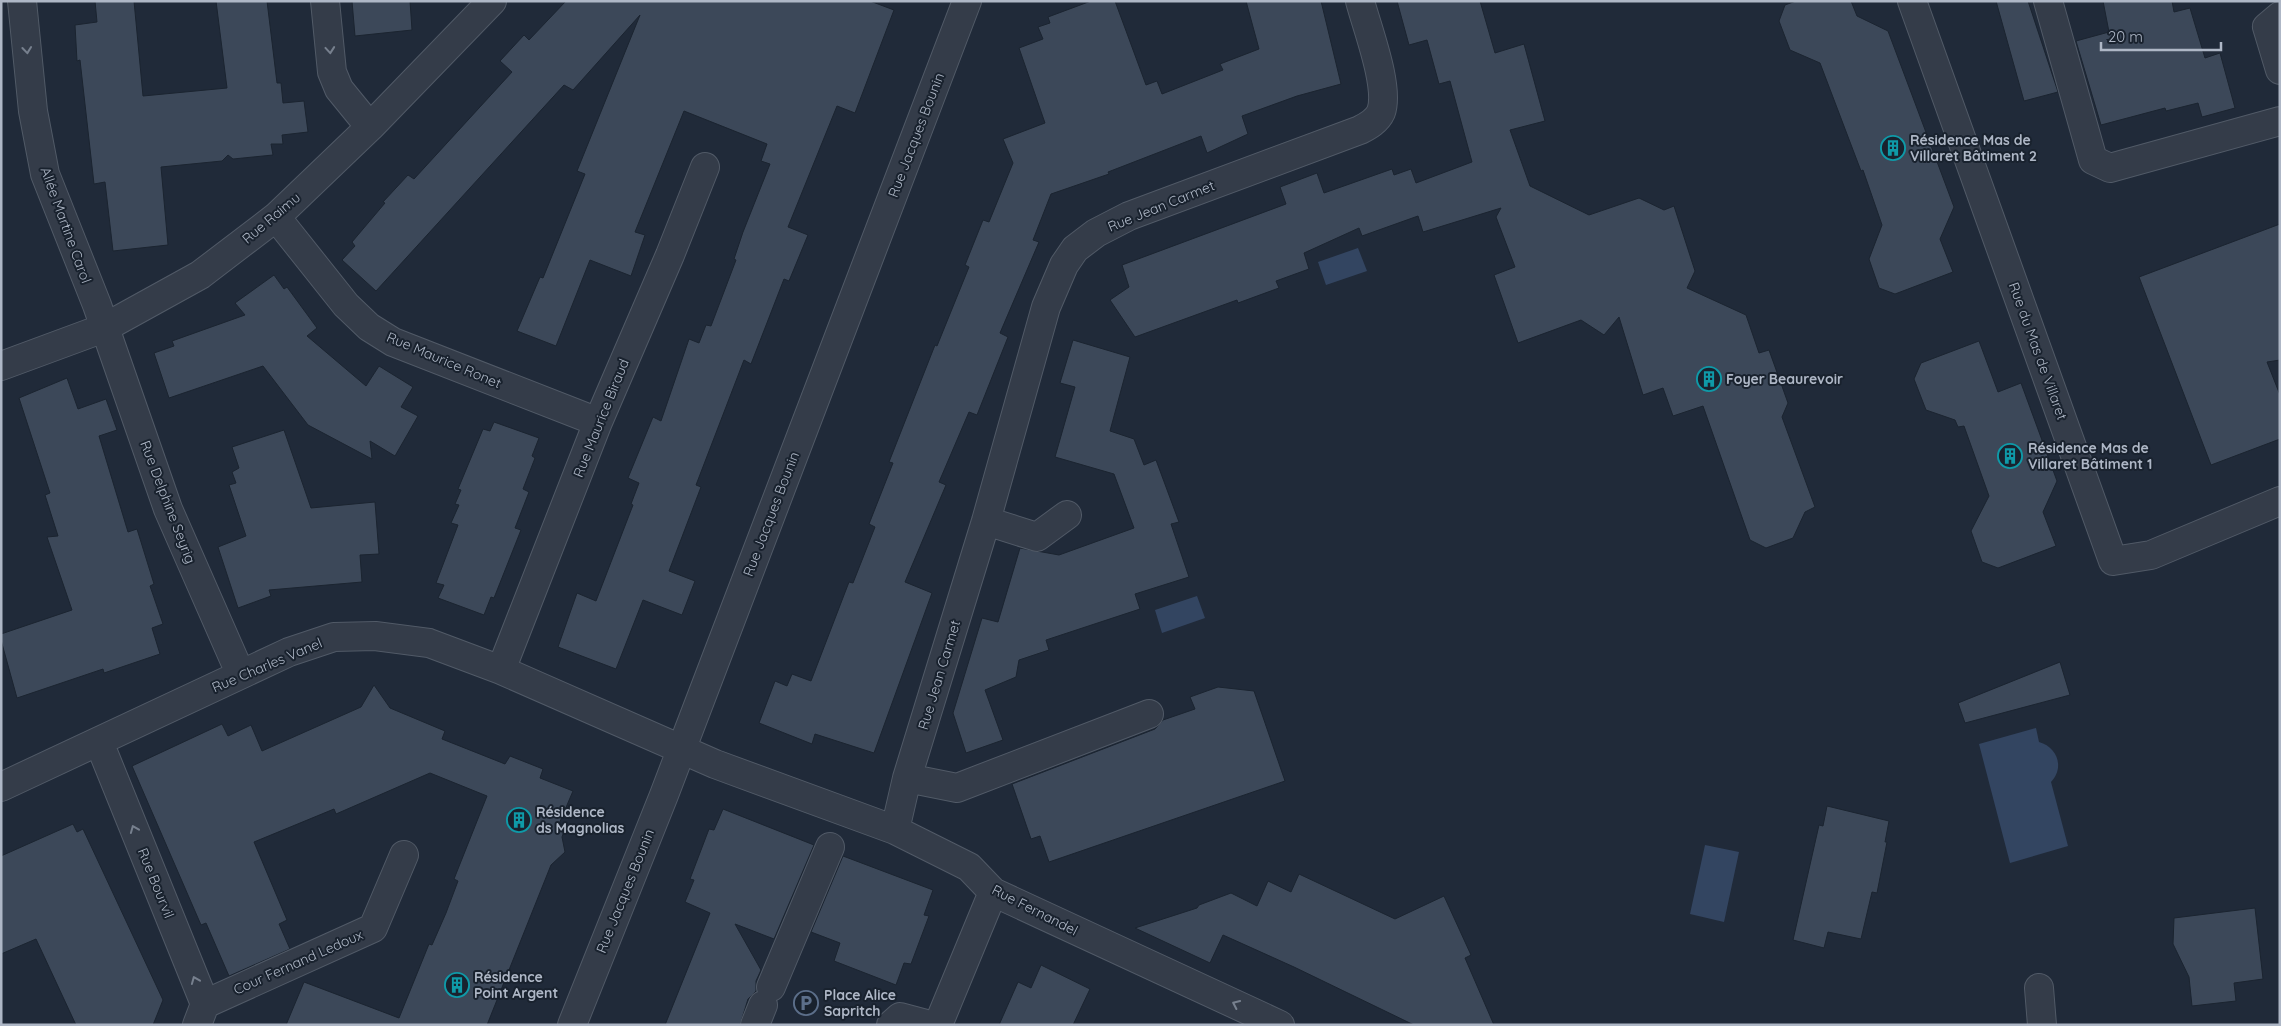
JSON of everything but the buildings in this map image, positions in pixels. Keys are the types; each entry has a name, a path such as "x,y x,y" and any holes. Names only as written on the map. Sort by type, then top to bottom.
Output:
{"street":[{"name":"Allée Martine Carol","path":"22,1 33,111 45,174 104,328"},
{"path":"325,1 332,72 338,89 370,128"},
{"name":"Rue Raimu","path":"1,366 104,328 200,274 276,217 370,128 492,1"},
{"name":"Rue Jacques Bounin","path":"572,1025 681,750 967,1"},
{"name":"Rue Jean Carmet","path":"895,830 907,778 986,522 1046,307 1064,266 1075,249 1096,233 1129,216 1360,130 1377,119 1383,103 1383,86 1360,1"},
{"name":"Rue du Mas de Villaret","path":"1912,1 2113,561 2151,555 2280,501"},
{"path":"2048,1 2093,160 2110,168 2280,121"},
{"path":"2280,16 2267,27 2280,70"},
{"name":"Rue Maurice Biraud","path":"501,670 598,422 670,255 705,167"},
{"name":"Rue Maurice Ronet","path":"276,217 346,305 369,327 393,342 598,422"},
{"name":"Rue Delphine Seyrig","path":"104,328 168,509 240,673"},
{"path":"986,522 1037,537 1067,515"},
{"name":"Rue Charles Vanel","path":"1,787 99,742 240,673 289,652 334,637 375,636 429,643 501,670 681,750"},
{"path":"907,778 957,788 1149,714"},
{"name":"Rue Bourvil","path":"99,742 201,1014"},
{"name":"Rue Fernandel","path":"681,750 895,830 969,867 993,892 1280,1025"},
{"path":"763,1005 830,847"},
{"name":"Cour Fernand Ledoux","path":"201,1014 373,928 404,855"},
{"path":"938,1025 993,892"},
{"path":"2039,988 2042,1025"},
{"path":"891,1025 900,1017 930,1025"}],"water":[{"path":"1358,248 1367,271 1326,285 1318,262"},
{"path":"1197,596 1205,618 1162,633 1155,610"},
{"path":"2036,728 2039,742 2050,748 2057,758 2058,770 2051,782 2068,846 2010,863 1979,744"},
{"path":"1705,845 1739,852 1724,922 1690,914"}],"place":[{"name":"Résidence Mas de Villaret Bâtiment 2","path":"1893,148"},
{"name":"Foyer Beaurevoir","path":"1709,379"},
{"name":"Résidence Mas de Villaret Bâtiment 1","path":"2010,456"},
{"name":"Résidence ds Magnolias","path":"519,820"},
{"name":"Résidence Point Argent","path":"457,985"},
{"name":"Place Alice Sapritch","path":"806,1003"}]}
